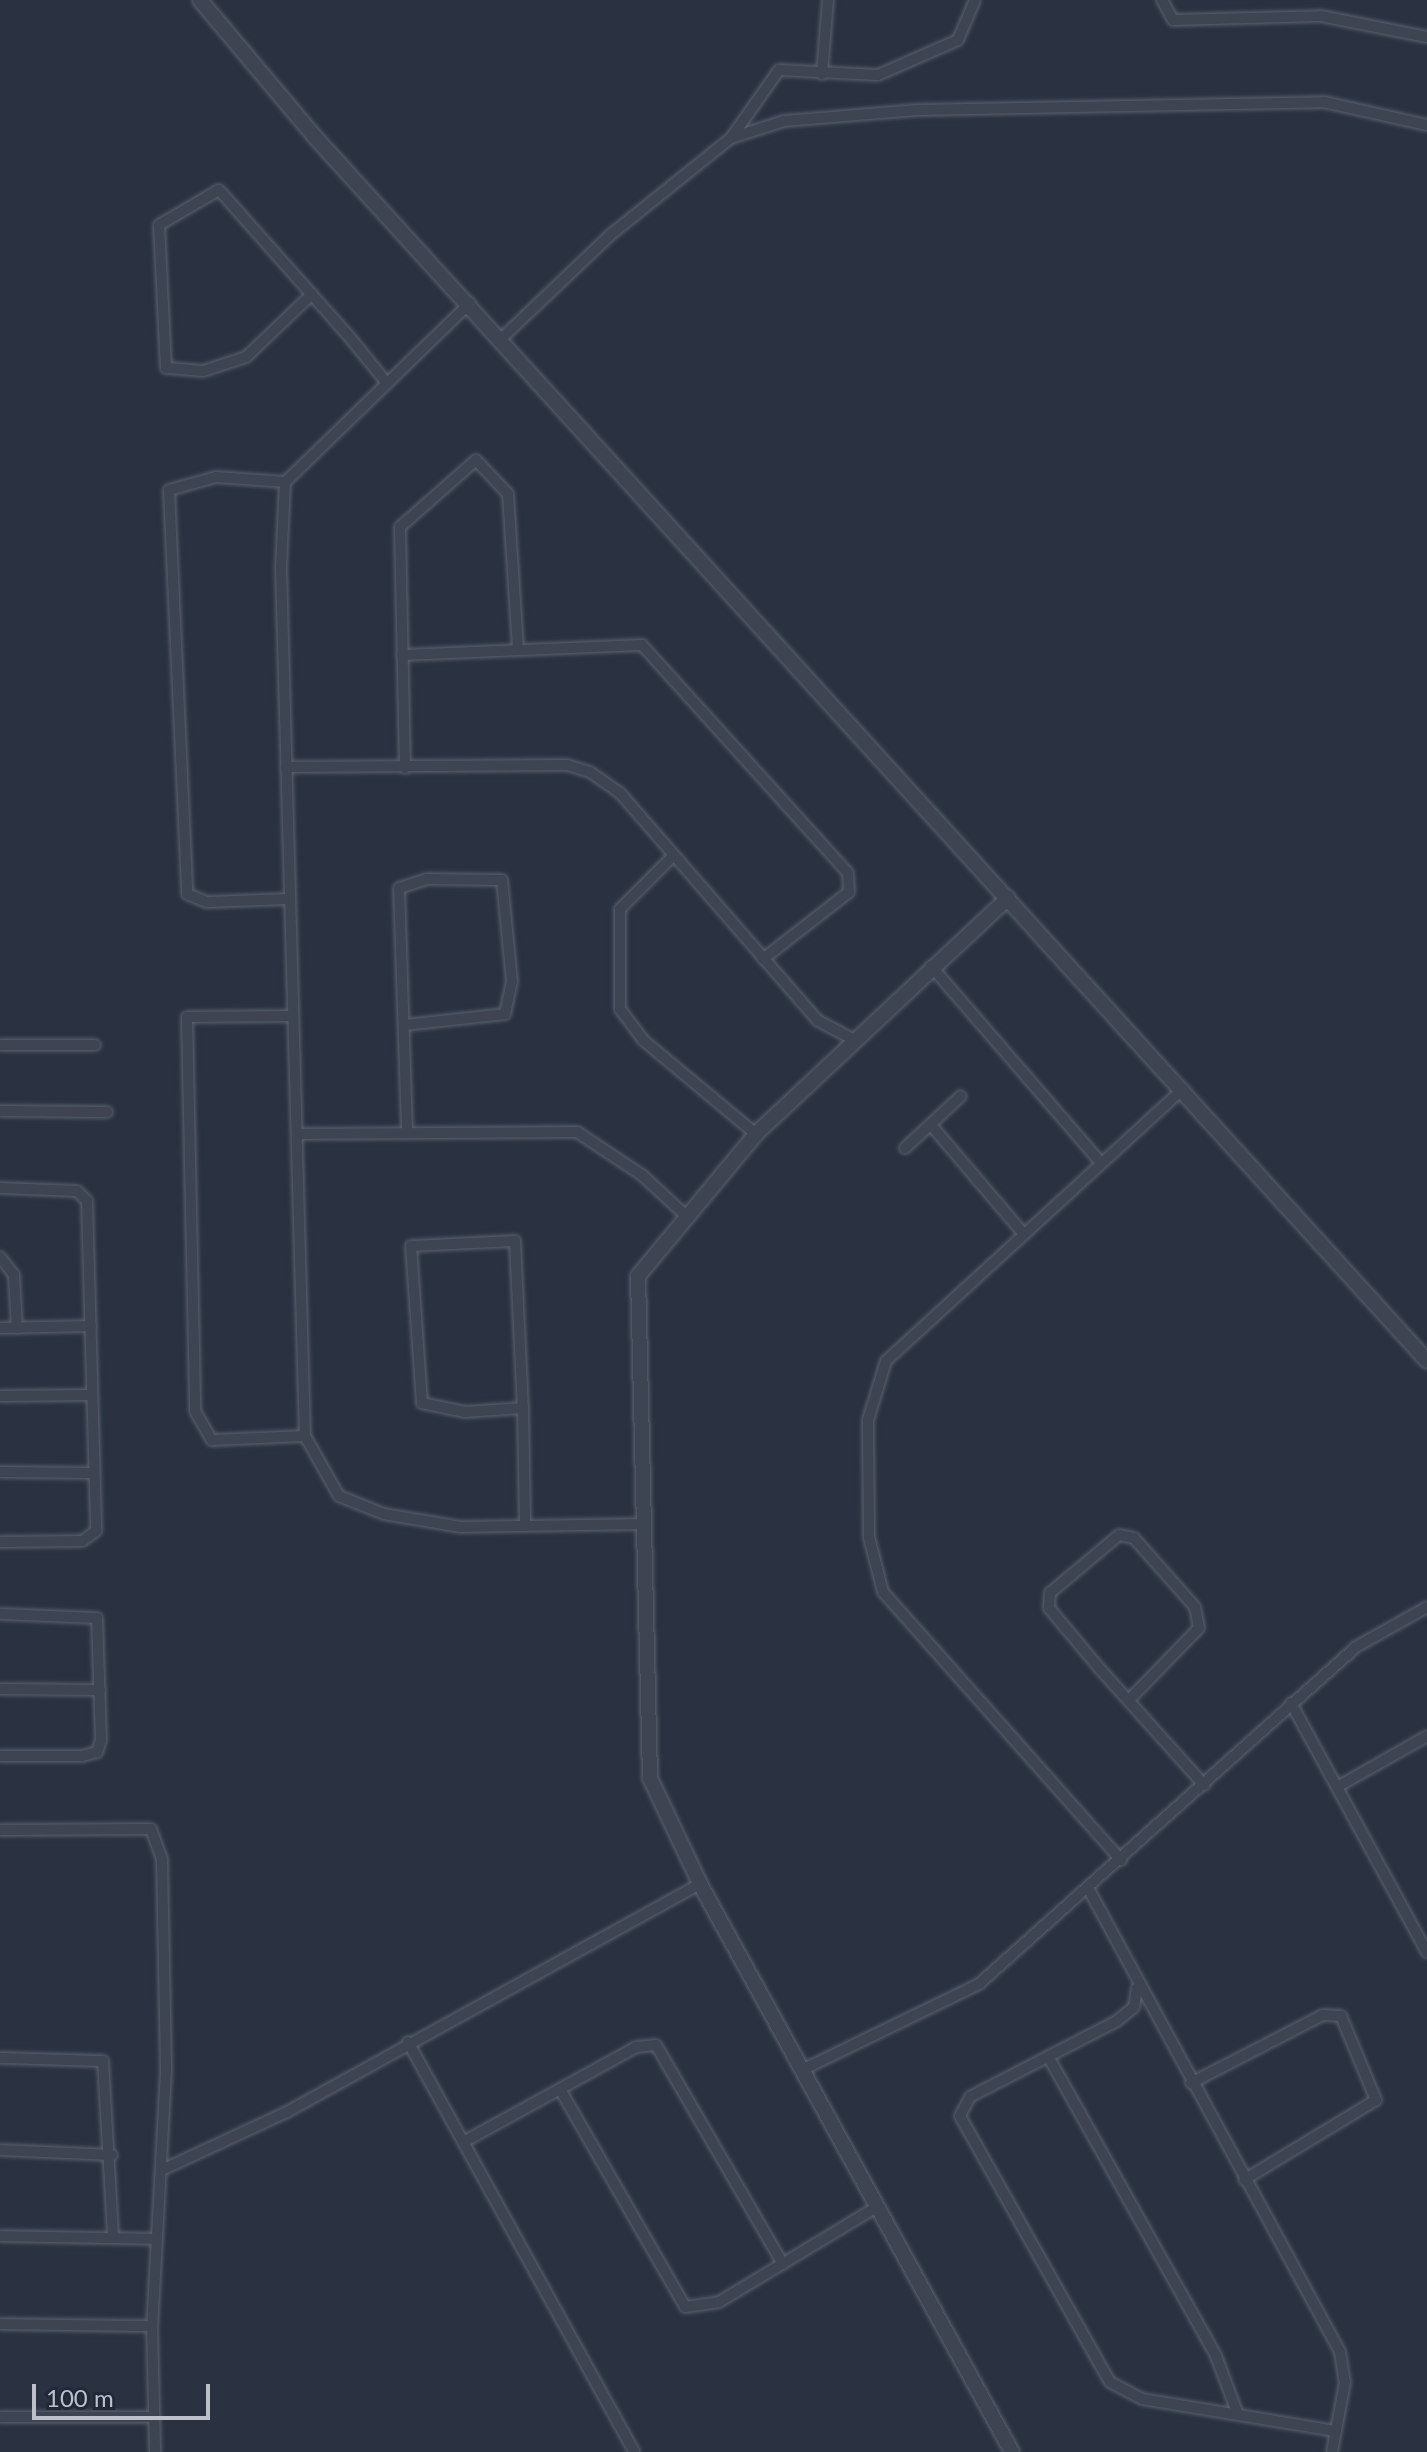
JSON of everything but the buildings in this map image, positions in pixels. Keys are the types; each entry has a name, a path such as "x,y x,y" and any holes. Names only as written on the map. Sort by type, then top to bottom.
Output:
{"street":[{"path":"200,0 314,136 470,303 1427,1361"},
{"path":"822,74 828,0"},
{"path":"501,339 609,236 731,138 779,70 878,75 944,48 965,32 975,0"},
{"path":"1162,0 1164,16 1173,20 1321,16 1427,37"},
{"path":"731,138 784,121 918,110 1309,102 1358,105 1427,125"},
{"path":"312,294 246,357 203,371 166,368 159,225 219,190 312,294 386,382"},
{"path":"470,303 285,482 286,767 305,1436 328,1484 360,1506 448,1526 642,1524"},
{"path":"405,768 400,527 476,460 508,494 518,648"},
{"path":"285,482 216,477 169,490 187,894 207,902 289,899"},
{"path":"402,655 642,645 848,873 849,892 763,959"},
{"path":"286,767 567,765 590,772 620,793 671,858 817,1020 854,1040"},
{"path":"671,858 620,909 620,1009 643,1040 756,1134"},
{"path":"405,1025 505,1014 512,982 502,880 427,879 399,888 407,1133"},
{"path":"1008,898 931,966 756,1134 685,1215 638,1276 650,1778 700,1884 806,2068 1012,2452"},
{"path":"931,966 1101,1163"},
{"path":"293,1016 187,1017 195,1411 212,1440 305,1436"},
{"path":"0,1045 95,1045"},
{"path":"1121,1860 892,1605 872,1557 868,1431 877,1375 1023,1233 1183,1089"},
{"path":"905,1148 961,1096"},
{"path":"0,1111 107,1112"},
{"path":"931,1125 1023,1233"},
{"path":"297,1134 577,1132 609,1150 685,1215"},
{"path":"0,1188 84,1195 91,1326 94,1538 0,1542"},
{"path":"523,1408 465,1412 422,1403 411,1246 515,1241 523,1408 525,1524"},
{"path":"0,1257 14,1275 17,1328"},
{"path":"0,1328 91,1326"},
{"path":"0,1396 91,1395"},
{"path":"0,1472 92,1473"},
{"path":"1129,1700 1199,1628 1195,1607 1134,1538 1119,1535 1050,1593 1049,1608 1129,1700 1204,1785"},
{"path":"806,2068 979,1984 1356,1647 1427,1607"},
{"path":"0,1614 93,1615 100,1690 97,1752 0,1756"},
{"path":"0,1689 100,1690"},
{"path":"1291,1703 1427,1952"},
{"path":"1337,1787 1427,1736"},
{"path":"0,1830 151,1829 162,1860 167,1957 164,2169 152,2326 155,2452"},
{"path":"164,2169 238,2138 700,1884"},
{"path":"1088,1888 1137,1988 1340,2352 1345,2382 1332,2452"},
{"path":"1137,1988 1127,2014 1049,2058 970,2097 960,2116 1110,2382 1142,2399 1237,2412 1335,2431"},
{"path":"1191,2083 1323,2015 1341,2016 1376,2100 1244,2180"},
{"path":"408,2042 467,2140 634,2452"},
{"path":"467,2140 636,2047 656,2045 783,2264"},
{"path":"0,2058 103,2061 112,2155 113,2236"},
{"path":"1049,2058 1216,2356 1237,2412"},
{"path":"561,2091 679,2302 707,2307 878,2206"},
{"path":"0,2150 112,2155"},
{"path":"0,2236 157,2239"},
{"path":"0,2324 152,2326"},
{"path":"0,2417 154,2417"}]}
